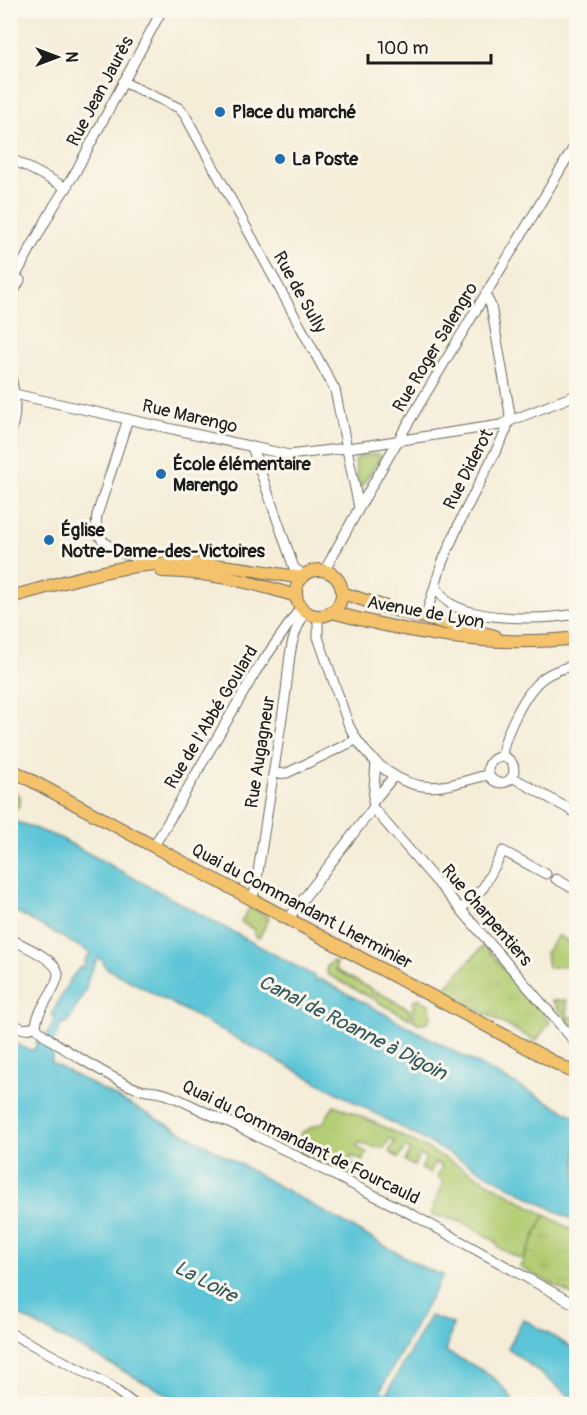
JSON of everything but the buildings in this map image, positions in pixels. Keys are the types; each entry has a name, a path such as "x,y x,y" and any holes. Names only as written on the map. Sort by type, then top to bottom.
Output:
{"main road":[{"path":"10,597 83,577 135,566 195,563 302,576 318,569 325,570 337,579 342,593 332,612 305,608 265,586 188,573 143,571 83,577"},
{"path":"302,576 297,584 305,608"},
{"path":"10,603 46,588"},
{"name":"Avenue de Lyon","path":"342,593 514,642"},
{"name":"Avenue de Lyon","path":"332,612 374,623 451,637 514,642 576,638"},
{"name":"Quai du Commandant Lherminier","path":"10,769 576,1074"}],"street":[{"name":"Rue Jean Jaurès","path":"10,299 162,10"},
{"name":"Rue de Sully","path":"123,82 179,108 185,115 334,390 359,508"},
{"name":"Rue Roger Salengro","path":"325,570 398,441 576,143"},
{"path":"10,158 67,188"},
{"name":"Rue Jean Jaurès","path":"10,286 54,206 67,188"},
{"name":"Rue Diderot","path":"425,618 442,563 457,527 506,431 508,422 510,406 491,306 486,296"},
{"path":"10,372 15,416 10,435"},
{"name":"Rue Marengo","path":"13,394 289,455 500,425 576,395"},
{"path":"128,419 97,516 97,530 103,543 111,548 158,564"},
{"path":"252,447 294,568 302,576"},
{"path":"436,587 451,604 485,614 544,618 576,614"},
{"path":"305,608 356,740 376,762 394,776 412,784 433,786 488,775"},
{"name":"Rue Augagneur","path":"251,899 255,891 286,696 290,650 305,608"},
{"name":"Rue de l'Abbé Goulard","path":"154,846 256,671 305,608"},
{"path":"502,757 510,729 533,688 540,680 552,673 576,665"},
{"path":"273,774 287,773 356,740"},
{"path":"502,757 512,764 514,769 512,777 502,784 493,781 488,775 488,766 490,762 502,757"},
{"path":"373,805 376,762"},
{"path":"288,919 394,776"},
{"path":"512,777 576,813"},
{"name":"Rue Charpentiers","path":"373,805 576,1043"},
{"path":"461,909 483,888 503,851 546,874"},
{"path":"556,879 576,890"},
{"path":"10,939 48,960 57,968 58,975 37,1018 36,1028 24,1029 10,1023"},
{"name":"Quai du Commandant de Fourcauld","path":"36,1028 44,1037 76,1057 137,1089 165,1094 214,1118 229,1122 415,1216 576,1305"},
{"path":"10,1333 109,1385 134,1404"}],"green space":[{"path":"378,454 381,457 359,488 355,461 360,456"},
{"path":"10,788 20,796 19,806 14,809 11,809"},
{"path":"250,907 269,918 259,938 255,936 253,929 241,922"},
{"path":"558,935 576,946 576,964 548,968 546,953"},
{"path":"484,945 550,1022 536,1041 442,991"},
{"path":"333,961 336,963 336,970 373,990 373,999 327,974 327,966"},
{"path":"376,991 410,1010 410,1019 376,1001"},
{"path":"418,998 430,1005 431,1018 426,1023 413,1020 413,1001"},
{"path":"566,1000 568,1018 576,1017 576,1031 552,1001"},
{"path":"334,1105 415,1142 545,1215 523,1260 499,1248 495,1241 466,1224 433,1216 432,1209 444,1182 437,1177 442,1166 435,1163 430,1173 421,1169 426,1158 420,1155 414,1166 405,1161 410,1150 405,1147 399,1158 389,1152 395,1141 390,1138 384,1148 372,1147 359,1142 357,1147 367,1153 363,1161 352,1156 349,1162 357,1167 353,1178 299,1152 299,1138 302,1132 324,1122"},
{"path":"545,1215 576,1232 576,1297 520,1267"}],"water":[{"name":"Canal de Roanne à Digoin","path":"11,821 60,838 314,976 316,981 320,979 576,1117 576,1222 110,970 98,958 89,975 85,991 69,1020 66,1024 62,1023 50,1048 54,1050 52,1063 206,1145 424,1268 443,1275 373,1404 185,1404 11,1311 10,1041 29,1050 35,1049 37,1041 42,1043 55,1019 52,1014 70,980 80,967 83,969 86,958 91,953 11,909"},
{"path":"430,1316 453,1324 446,1352 485,1372 503,1386 514,1404 381,1404"},
{"path":"523,1319 576,1350 576,1401 508,1348"}],"waterway":[{"name":"La Loire","path":"362,1388 391,1404"}],"place":[{"name":"Place du marché","path":"220,112"},
{"name":"La Poste","path":"280,159"},
{"name":"École élémentaire Marengo","path":"161,474"},
{"name":"Église Notre-Dame-des-Victoires","path":"49,540"}]}
